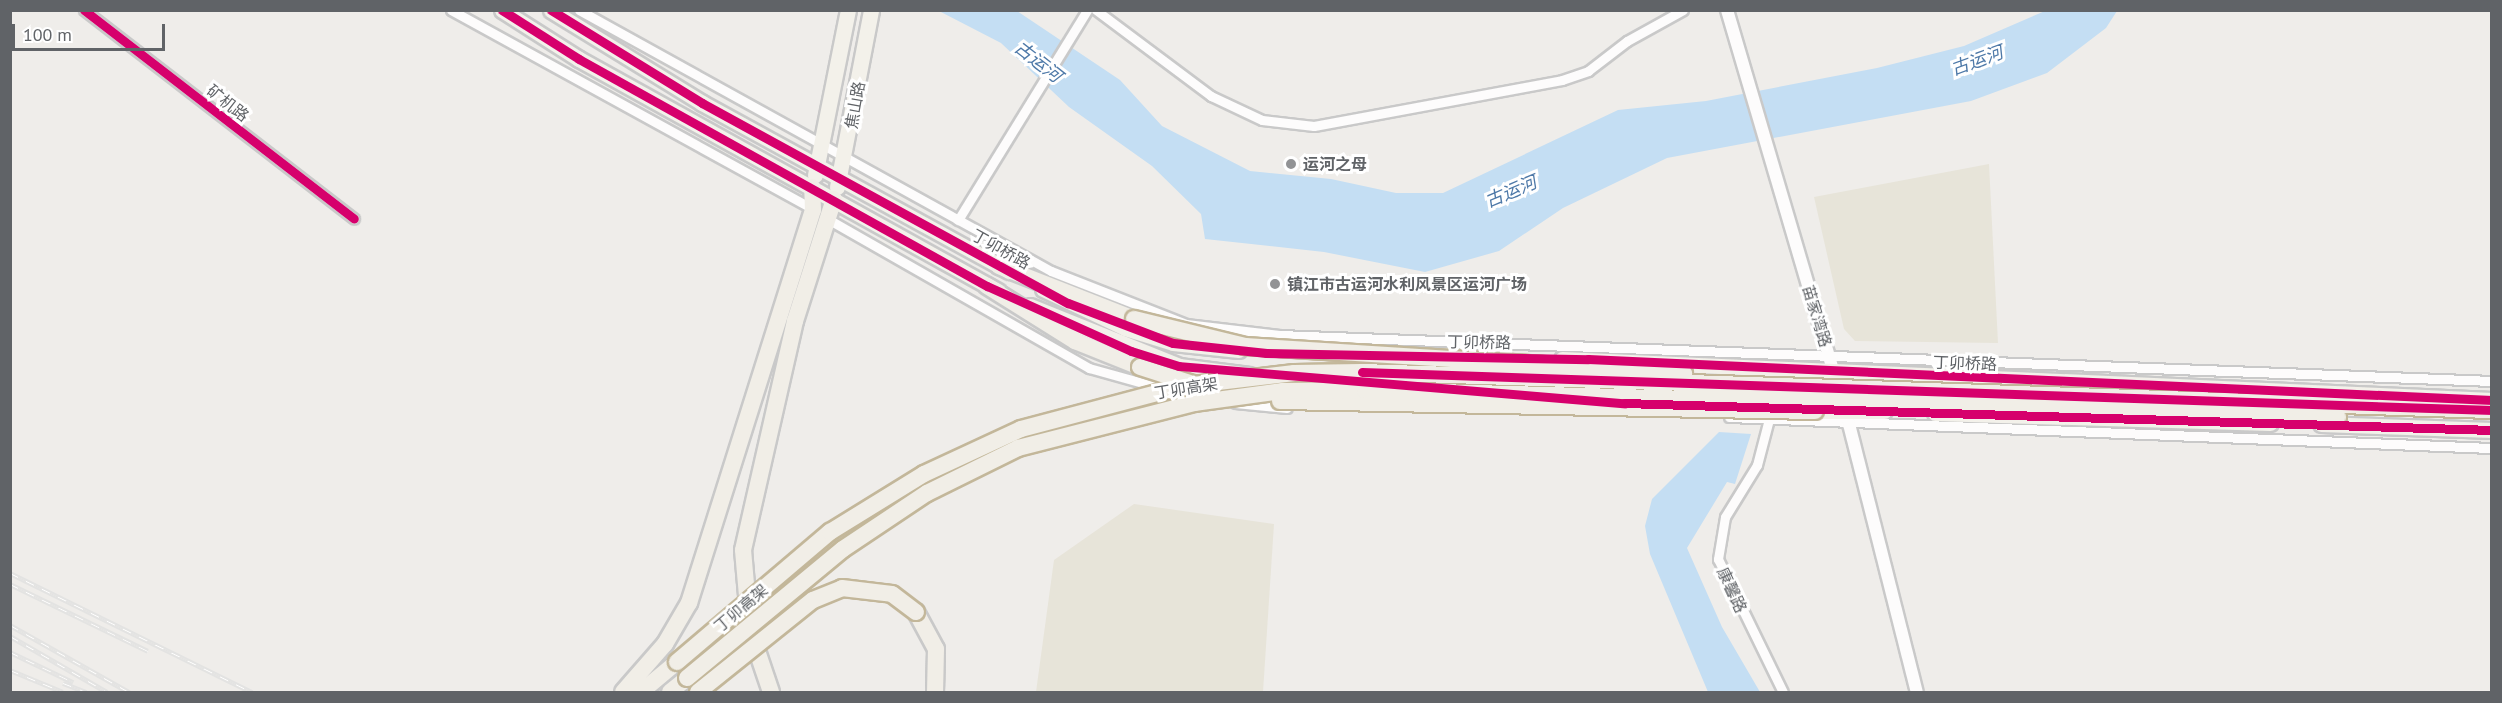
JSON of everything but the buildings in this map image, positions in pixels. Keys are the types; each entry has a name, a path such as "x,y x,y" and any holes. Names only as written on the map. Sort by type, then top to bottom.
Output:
{"highway":[{"path":"622,693 665,644 689,603 813,210 812,187"},
{"path":"771,693 750,630 743,550 795,321 834,199"},
{"path":"999,266 1134,319 1245,346 1444,362 1655,369 1747,384"},
{"path":"987,286 1075,341 1140,367 1263,401 1778,414 1876,406"},
{"name":"丁卯高架","path":"641,693 831,532 983,444 1069,414 1184,386 1294,373 1362,372 2492,410"},
{"name":"丁卯高架","path":"670,693 886,518 1018,448 1194,403 1283,391 1365,390 1665,395 1876,406 2492,419"},
{"path":"698,693 813,600 842,588 892,594 916,612 936,649 935,693"}],"main road":[{"path":"502,10 579,59 987,286 1131,351 1179,366 1624,403 1846,418 2492,430"},
{"name":"丁卯桥路","path":"550,10 817,168 999,266 1096,316 1173,343 1266,353 1588,359 1833,374 2492,400"},
{"name":"焦山路","path":"812,187 848,11"},
{"name":"焦山路","path":"834,199 840,180 870,14"}],"street":[{"name":"矿机路","path":"84,10 354,219"},
{"path":"451,10 813,210 1089,369 1212,402 1318,410 1612,412 1769,419 1846,418 2492,448"},
{"path":"579,10 822,147 1051,271 1186,324 1279,335 2492,381"},
{"path":"958,220 1087,10"},
{"path":"1096,10 1211,96 1262,120 1314,126 1562,80 1588,70 1683,10"},
{"name":"苗家湾路","path":"1727,10 1764,142 1829,356 1917,693"},
{"name":"康馨路","path":"1769,419 1757,465 1725,517 1718,559 1783,693"}],"shaded area":[{"path":"1989,164 1998,343 1855,341 1844,329 1814,197"},
{"path":"1134,504 1274,524 1263,692 1036,692 1054,560"}],"water":[{"name":"古运河","path":"939,11 1017,11 1120,80 1162,126 1250,171 1331,179 1396,193 1443,193 1618,110 1706,101 1877,68 1964,46 2045,11 2117,11 2106,28 2047,73 1971,101 1667,158 1563,208 1499,251 1425,272 1324,252 1205,239 1201,214 1152,166 1069,107 1001,43"},
{"path":"1719,432 1751,434 1735,484 1727,482 1687,548 1722,627 1760,692 1708,692 1650,554 1645,526 1652,499"}],"railway":[{"path":"10,573 252,692"},
{"path":"10,584 148,651"},
{"path":"10,625 129,692"},
{"path":"10,636 107,692"},
{"path":"10,652 73,682"},
{"path":"10,670 63,692"},
{"path":"63,683 86,692"}],"cycle path":[{"path":"84,10 354,219"},
{"path":"502,10 579,59 987,286 1131,351 1179,366 1624,403 2492,430"},
{"path":"551,10 702,103 1068,303 1173,343 1266,353 1588,359 2492,400"},
{"path":"1362,372 2492,410"}],"place":[{"name":"运河之母","path":"1291,164"},
{"name":"镇江市古运河水利风景区运河广场","path":"1275,284"}]}
